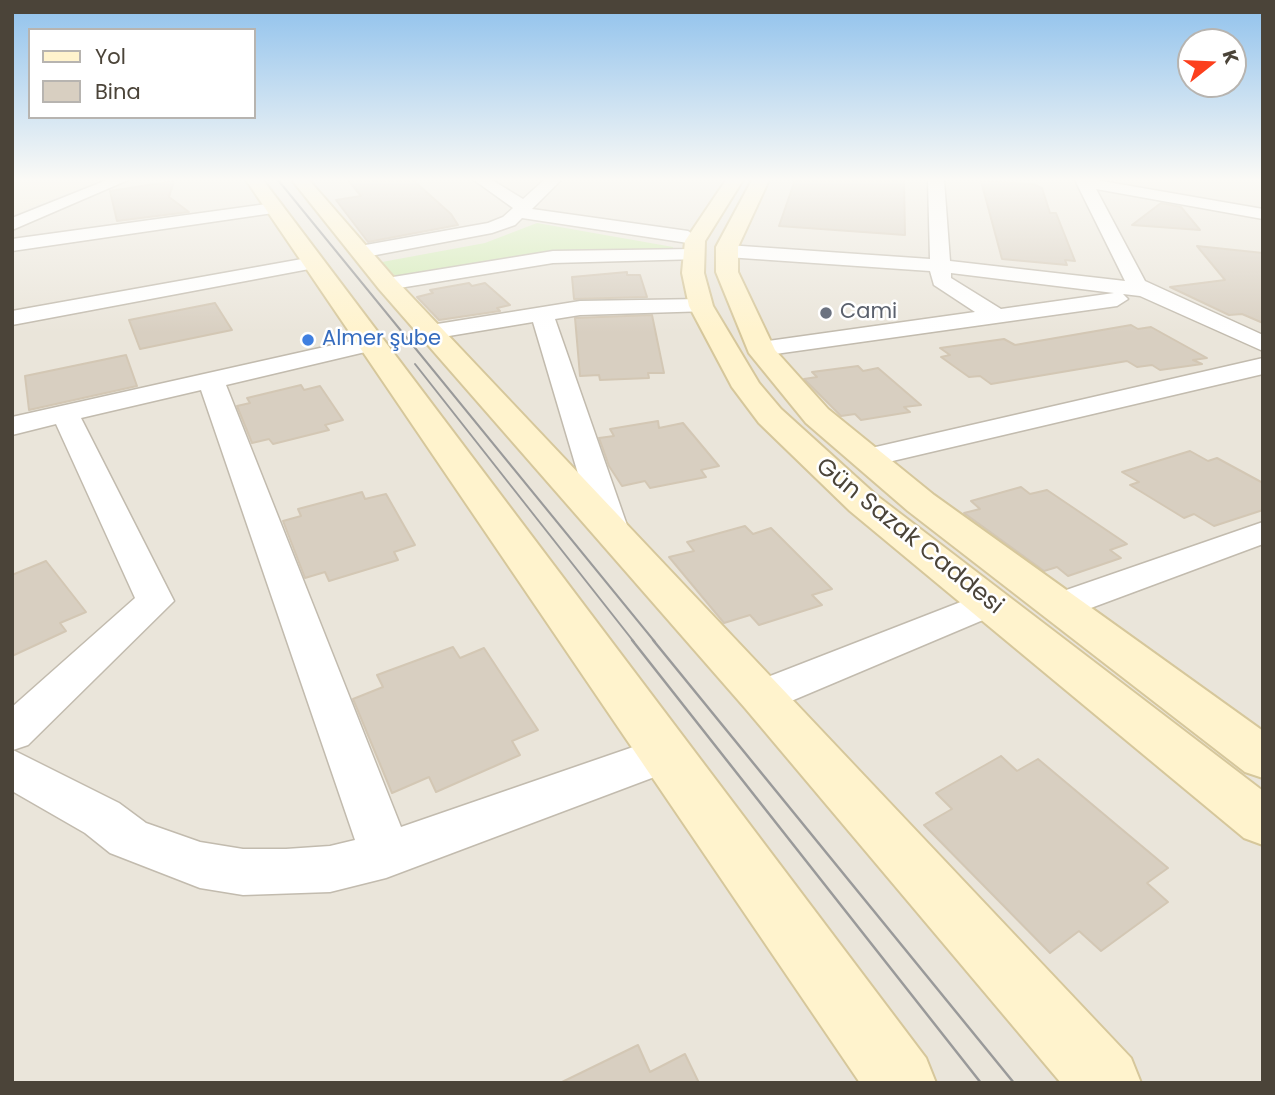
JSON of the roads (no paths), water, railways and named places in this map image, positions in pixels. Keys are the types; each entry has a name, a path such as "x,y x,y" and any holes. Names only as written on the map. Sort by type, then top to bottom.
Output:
{"street":[{"path":"54,231 55,239"},
{"path":"12,246 90,231"},
{"path":"297,231 313,263 369,344 901,1083"},
{"path":"328,231 374,268 762,696 1107,1083"},
{"path":"374,268 483,231"},
{"path":"625,231 705,248 940,266 1148,292"},
{"path":"705,248 712,231"},
{"path":"374,268 705,248 719,231"},
{"path":"938,231 941,281 997,316"},
{"path":"1109,231 1133,279 1148,292 1263,344"},
{"name":"Gün Sazak Caddesi","path":"705,248 701,306 747,387 800,447 863,503 1263,822"},
{"name":"Gün Sazak Caddesi","path":"705,248 727,272 761,349 817,416 921,503 1263,758"},
{"path":"12,318 313,263"},
{"path":"761,349 1148,292"},
{"path":"431,332 580,308 701,306"},
{"path":"542,313 612,531"},
{"path":"1237,334 1263,328"},
{"path":"12,426 369,344"},
{"path":"867,458 1263,366"},
{"path":"211,380 386,855"},
{"path":"12,733 155,601 65,414"},
{"path":"1059,606 1263,533"},
{"path":"762,696 989,603"},
{"path":"12,768 102,818 128,838 162,853 200,865 243,872 286,872 330,869 386,855 665,754"}],"tram line":[{"path":"320,231 655,642"},
{"path":"415,364 634,642"},
{"path":"632,640 981,1083"},
{"path":"653,640 1014,1083"}],"place":[{"name":"Cami","path":"826,313"},
{"name":"Almer şube","path":"308,340"}]}
